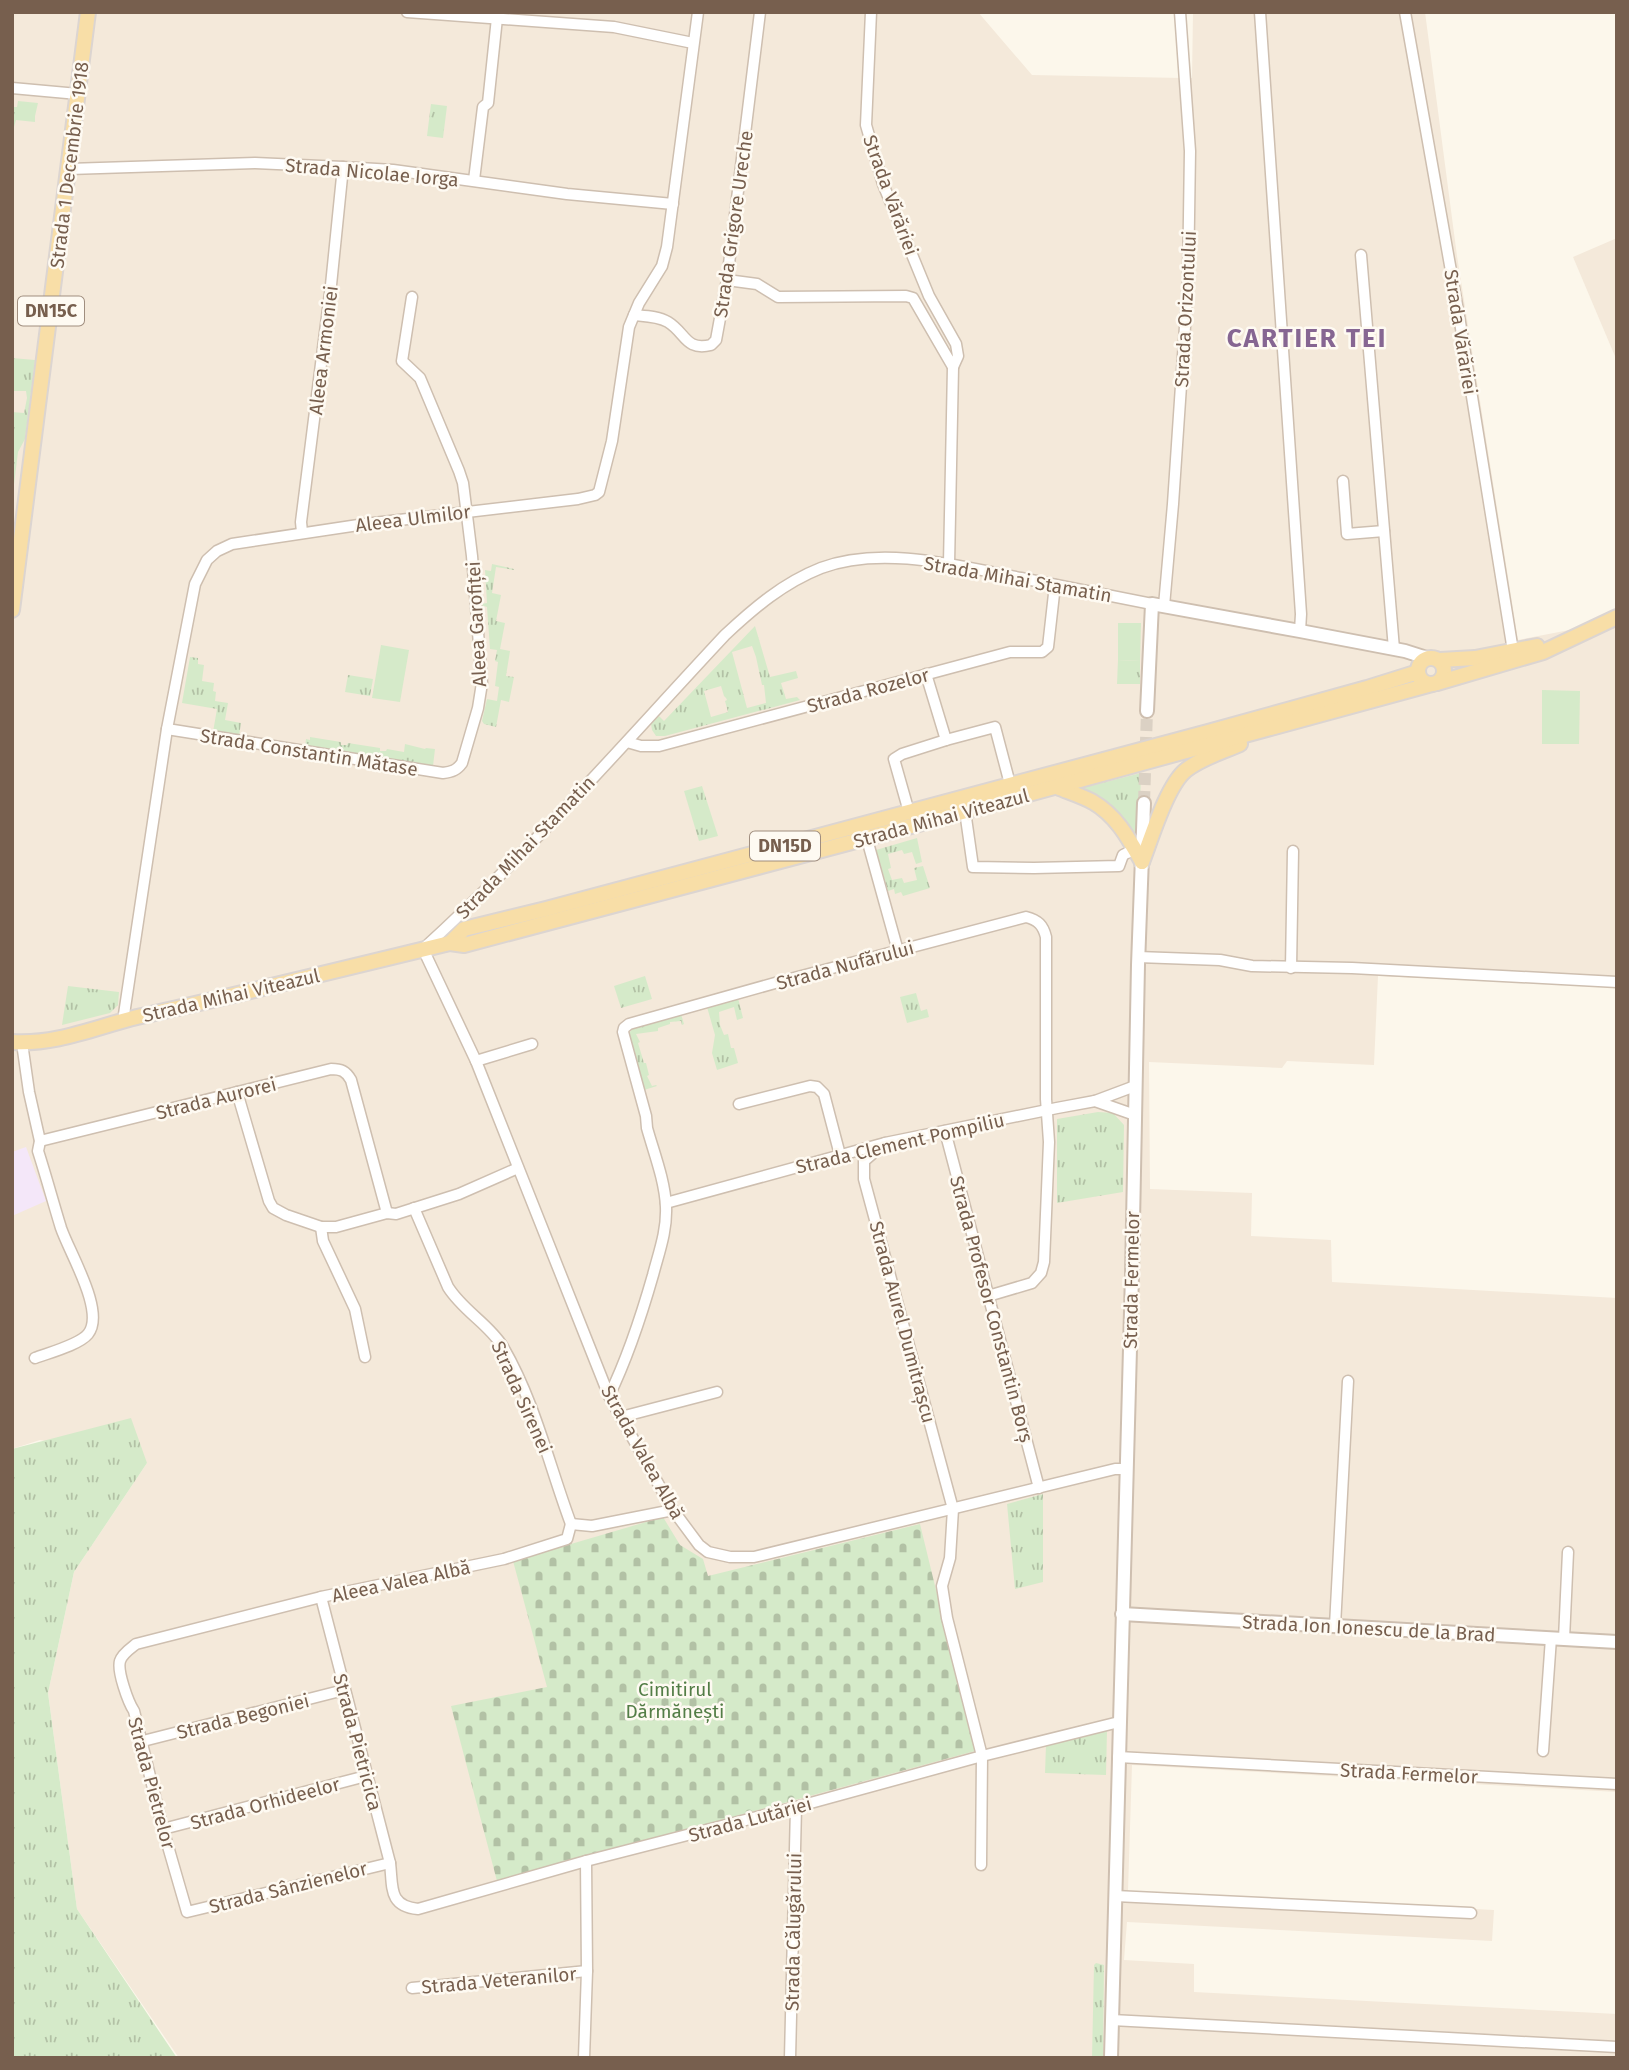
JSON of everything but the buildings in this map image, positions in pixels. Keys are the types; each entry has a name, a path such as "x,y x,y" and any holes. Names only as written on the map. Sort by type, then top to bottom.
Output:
{"main road":[{"name":"Strada 1 Decembrie 1918","path":"12,610 88,12"},
{"name":"Strada Mihai Viteazul","path":"17,1042 66,1037 450,943 464,945 864,832 909,812 996,795 1057,787 1521,660 1617,617"},
{"name":"Strada Mihai Viteazul","path":"1434,659 1475,658 1580,635"},
{"path":"1434,659 1445,671 1443,678 1434,684 1422,681 1418,672 1419,665 1434,659"},
{"name":"Strada Mihai Viteazul","path":"462,923 965,811 996,795 1010,784 1208,732 1418,672"},
{"path":"1139,856 1182,773 1195,764 1280,726"},
{"path":"1057,787 1103,809 1121,827 1139,856"},
{"path":"450,943 462,923"}],"street":[{"path":"407,12 614,27 693,43"},
{"name":"Aleea Ulmilor","path":"123,1021 167,729 195,584 207,560 217,551 232,544 467,511 579,499 599,492 612,441 629,327 662,266 667,247 698,12"},
{"name":"Strada Grigore Ureche","path":"634,315 664,320 688,343 704,347 716,340 727,280 760,12"},
{"name":"Strada Vărăriei","path":"872,12 866,125 883,184 929,296 956,344 958,356 953,367 949,564"},
{"name":"Strada Orizontului","path":"1158,605 1174,504 1188,282 1190,151 1180,12"},
{"path":"1260,12 1300,631"},
{"name":"Strada Vărăriei","path":"1405,12 1459,316 1513,651"},
{"path":"474,180 483,107 488,103 497,18"},
{"path":"12,88 78,94"},
{"name":"Strada Nicolae Iorga","path":"69,169 256,163 343,167 393,170 567,194 673,204"},
{"name":"Aleea Armoniei","path":"302,533 301,522 343,167"},
{"path":"1361,255 1394,649"},
{"path":"727,280 757,284 778,297 913,298 953,367"},
{"name":"Aleea Garofiței","path":"411,297 402,361 419,378 463,483 474,580 481,683 478,708 463,763 452,772"},
{"path":"1343,481 1347,534 1384,531"},
{"name":"Strada Mihai Stamatin","path":"423,950 462,923 725,635 783,586 822,568 859,559 889,558 949,564 1394,649 1434,659"},
{"name":"Strada Rozelor","path":"627,742 641,746 659,746 1010,652 1042,652 1048,647 1055,585"},
{"path":"1147,711 1158,605"},
{"path":"926,674 946,740"},
{"path":"909,812 894,759 946,740 995,727 1010,784"},
{"name":"Strada Constantin Mătase","path":"167,729 443,773 452,772"},
{"name":"Strada Fermelor","path":"1111,2058 1139,856 1144,803"},
{"path":"965,811 973,867 1119,866 1123,855 1139,856"},
{"path":"864,832 898,951"},
{"path":"1291,968 1293,851"},
{"name":"Strada Nufărului","path":"609,1396 626,1360 666,1229 666,1203 624,1028 629,1024 748,990 1026,917 1036,919 1040,923 1046,937 1046,1099 1049,1142 1044,1262 1041,1273 1032,1283 988,1296"},
{"name":"Strada Valea Albă","path":"423,950 476,1061 609,1396 673,1510 699,1545 708,1552 743,1559 1115,1469 1126,1469"},
{"path":"1138,957 1220,960 1252,966 1617,982"},
{"path":"17,1042 40,1141 38,1150 61,1228 91,1300 93,1320 90,1333 80,1341 34,1358"},
{"path":"476,1061 532,1044"},
{"name":"Strada Aurorei","path":"40,1141 331,1069 340,1069 347,1073 351,1080 387,1213"},
{"path":"739,1104 810,1086 817,1087 824,1094 841,1155"},
{"name":"Strada Clement Pompiliu","path":"666,1203 884,1143 1095,1101 1135,1086"},
{"path":"237,1092 269,1202 273,1208 286,1215 321,1227 336,1227 387,1213 396,1214 414,1209 459,1194 518,1168"},
{"path":"1095,1101 1135,1115"},
{"name":"Strada Profesor Constantin Borș","path":"945,1131 1039,1488"},
{"name":"Strada Aurel Dumitrașcu","path":"884,1143 864,1161 864,1179 953,1509 950,1558 942,1586 947,1618 982,1756 981,1865"},
{"name":"Strada Sirenei","path":"414,1209 456,1298 495,1336 504,1349 542,1434 571,1524"},
{"path":"321,1227 323,1241 355,1309 365,1357"},
{"path":"1335,1626 1348,1381"},
{"path":"621,1418 717,1392"},
{"path":"571,1524 592,1526 673,1510"},
{"name":"Aleea Valea Albă","path":"122,1656 136,1644 321,1597 504,1559 567,1539 571,1524"},
{"path":"1543,1751 1568,1552"},
{"name":"Strada Pietricica","path":"321,1597 390,1863 393,1888"},
{"name":"Strada Ion Ionescu de la Brad","path":"1122,1614 1617,1642"},
{"name":"Strada Pietrelor","path":"122,1656 119,1663 128,1703 134,1711 143,1741 163,1829 187,1912"},
{"name":"Strada Begoniei","path":"143,1741 344,1690"},
{"name":"Strada Lutăriei","path":"393,1888 398,1903 418,1909 586,1861 982,1756 1119,1723"},
{"name":"Strada Fermelor","path":"1118,1757 1617,1784"},
{"name":"Strada Orhideelor","path":"163,1829 366,1776"},
{"name":"Strada Călugărului","path":"790,2058 796,1807"},
{"name":"Strada Veteranilor","path":"584,2058 587,1971 586,1861"},
{"name":"Strada Sânzienelor","path":"187,1912 390,1863"},
{"path":"1115,1896 1471,1913"},
{"name":"Strada Veteranilor","path":"412,1988 587,1971"},
{"path":"1112,2020 1617,2047"}],"shaded area":[{"path":"12,12 978,12 1032,75 1192,78 1193,12 1425,12 1457,256 1518,640 1585,627 1617,610 1617,987 1378,976 1374,1065 1287,1061 1282,1068 1149,1062 1150,1189 1252,1193 1251,1236 1331,1240 1332,1282 1617,1298 1617,1792 1132,1765 1128,1891 1494,1910 1492,1941 1127,1922 1124,1960 1194,1964 1194,1992 1617,2014 1616,2058 179,2058 77,1909 48,1693 74,1572 147,1463 40,1440 12,1449"},
{"path":"1617,238 1617,361 1573,257"},
{"path":"26,1147 46,1201 12,1216 12,1152"}],"green space":[{"path":"18,101 38,103 35,122 16,120 12,134 12,107 17,107"},
{"path":"431,104 447,106 443,138 427,136"},
{"path":"12,358 35,360 25,439 18,452 12,501 12,412 24,413 27,398 26,391 12,391"},
{"path":"492,564 514,569 496,567 492,593 501,595 496,621 505,623 500,649 510,651 506,676 514,677 509,702 501,700 496,727 482,721 487,699 497,701 499,687 495,686 497,650 490,649 487,607 481,605 487,603 485,570 491,571"},
{"path":"1118,623 1141,623 1140,661 1118,660"},
{"path":"755,626 770,677 796,671 798,678 781,683 786,699 797,697 800,700 665,736 656,736 651,724 659,716 664,721","holes":["752,646 764,685 766,703 747,708 732,652","721,686 727,700 728,712 711,717 704,691"]},
{"path":"381,645 409,650 400,702 372,698"},
{"path":"190,657 198,658 198,664 204,665 202,681 214,683 215,701 228,703 225,720 241,723 239,736 213,732 217,709 182,703"},
{"path":"1118,660 1140,661 1140,684 1117,684"},
{"path":"348,675 373,679 370,696 345,692"},
{"path":"1542,690 1580,691 1579,744 1542,744"},
{"path":"310,737 341,742 341,745 348,743 380,748 380,751 387,749 404,752 405,744 435,749 433,766 305,747 306,739 310,740"},
{"path":"1141,773 1139,839 1137,840 1078,789"},
{"path":"702,786 718,836 699,841 684,791"},
{"path":"917,838 922,862 916,864 912,852 904,854 902,850 888,854 891,868 888,869 892,880 902,878 904,883 917,880 914,868 923,866 930,888 903,896 901,892 895,894 894,889 888,891 876,850"},
{"path":"645,976 652,999 621,1008 614,986"},
{"path":"68,986 119,992 118,1005 110,1013 62,1025"},
{"path":"916,993 921,1011 927,1009 929,1017 907,1023 900,997"},
{"path":"738,998 743,1018 737,1020 734,1007 719,1012 720,1025 724,1035 728,1034 738,1063 717,1070 712,1053 715,1035 707,1007"},
{"path":"681,1014 682,1025 681,1021 670,1022 658,1028 658,1031 636,1034 646,1063 647,1076 652,1086 657,1086 644,1090 628,1035 632,1029"},
{"path":"1098,1112 1113,1113 1124,1125 1123,1192 1057,1203 1057,1119"},
{"path":"131,1418 147,1463 74,1572 48,1693 77,1909 177,2058 12,2058 12,1449"},
{"path":"1043,1494 1043,1582 1015,1589 1007,1504"},
{"name":"Cimitirul Dărmănești","path":"663,1517 680,1545 703,1559 708,1576 920,1524 975,1751 497,1881 451,1706 547,1687 513,1561"},
{"path":"1107,1730 1106,1775 1045,1773 1046,1745"},
{"path":"1096,1963 1104,1965 1103,2058 1092,2058"}],"tunnel":[{"path":"1144,803 1147,711"}],"district":[{"name":"CARTIER TEI","path":"1307,338"}]}
